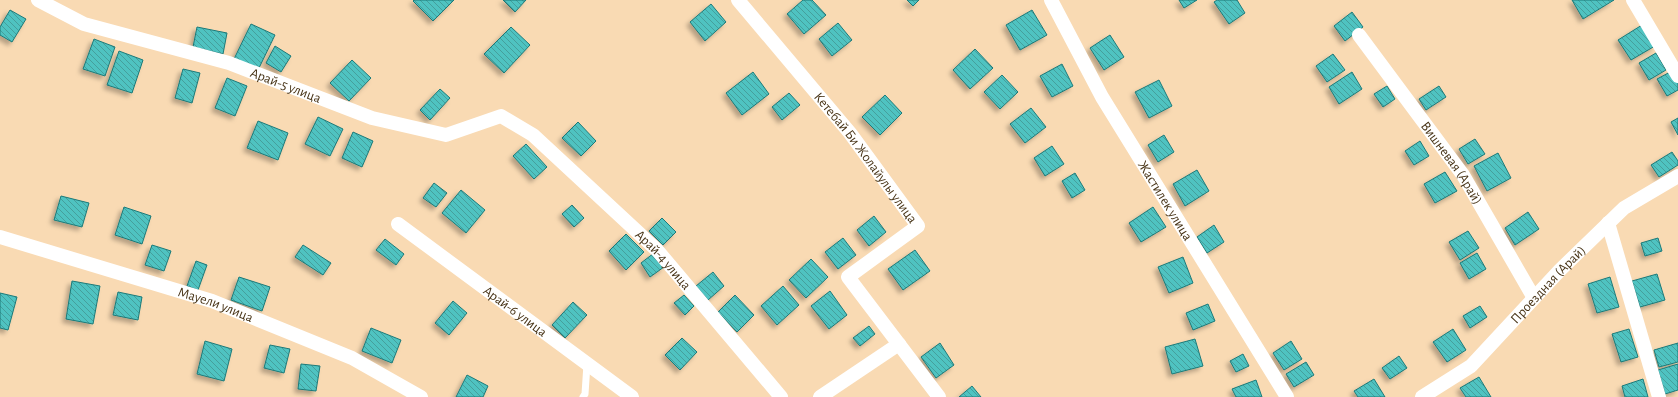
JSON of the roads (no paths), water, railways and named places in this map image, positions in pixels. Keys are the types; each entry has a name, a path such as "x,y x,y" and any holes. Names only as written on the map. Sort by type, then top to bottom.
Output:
{"street":[{"name":"Арай-5 улица","path":"38,0 84,24 229,63 372,118 446,135 502,116 533,135"},
{"name":"Кетебай Би Жолайулы улица","path":"738,0 850,133 918,226 848,277 939,397"},
{"name":"Жастилек улица","path":"1051,0 1102,97 1287,397"},
{"path":"1633,0 1678,76"},
{"name":"Вишневая (Арай)","path":"1359,35 1463,175 1534,298"},
{"name":"Арай-4 улица","path":"533,135 657,250 781,397"},
{"name":"Проездная (Арай)","path":"1422,397 1471,366 1560,270 1624,208 1678,176"},
{"name":"Арай-6 улица","path":"398,224 632,397"},
{"path":"1608,224 1659,397"},
{"name":"Мауели улица","path":"0,237 212,301 352,358 421,397"},
{"path":"820,397 899,344"}],"lane":[{"path":"583,397 585,394 587,364"}]}
